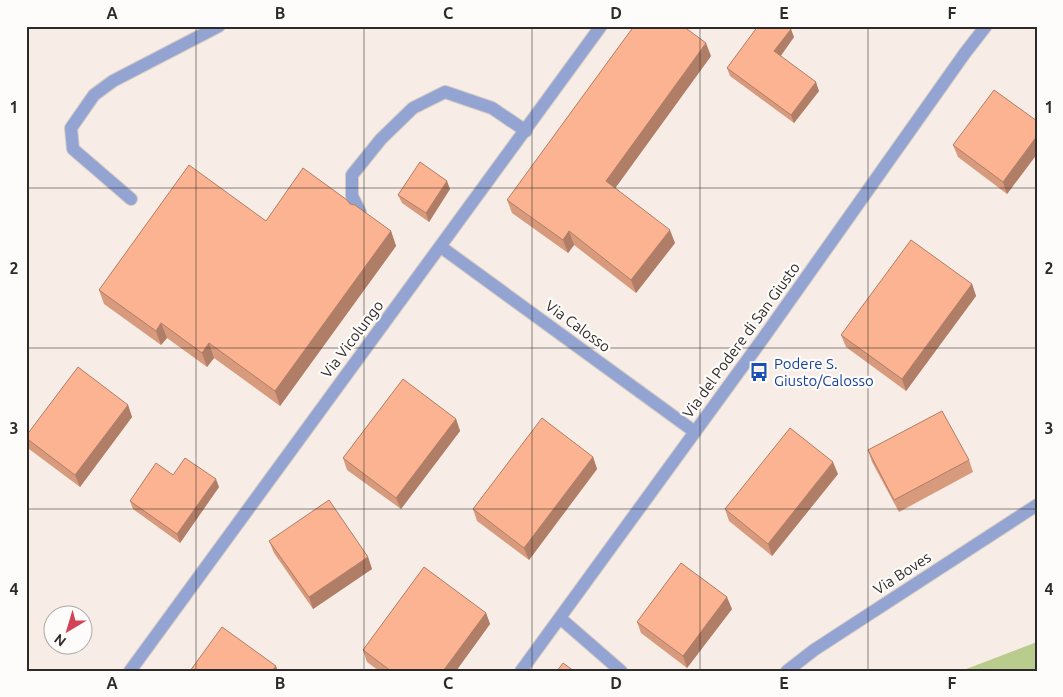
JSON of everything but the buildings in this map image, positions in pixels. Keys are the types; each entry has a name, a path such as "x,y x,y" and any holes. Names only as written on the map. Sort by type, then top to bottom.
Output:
{"street":[{"path":"131,200 73,149 71,128 94,95 112,81 219,26"},
{"name":"Via Vicolungo","path":"130,671 601,26"},
{"name":"Via del Podere di San Giusto","path":"521,671 986,26"},
{"path":"360,212 352,196 352,175 381,139 413,108 445,92 492,108 526,131"},
{"name":"Via Calosso","path":"441,247 695,432"},
{"name":"Via Boves","path":"787,671 814,650 1037,504"},
{"path":"560,618 621,671"}],"green space":[{"path":"1037,642 1037,671 961,671"}],"place":[{"name":"Podere S. Giusto/Calosso","path":"759,372"}]}
